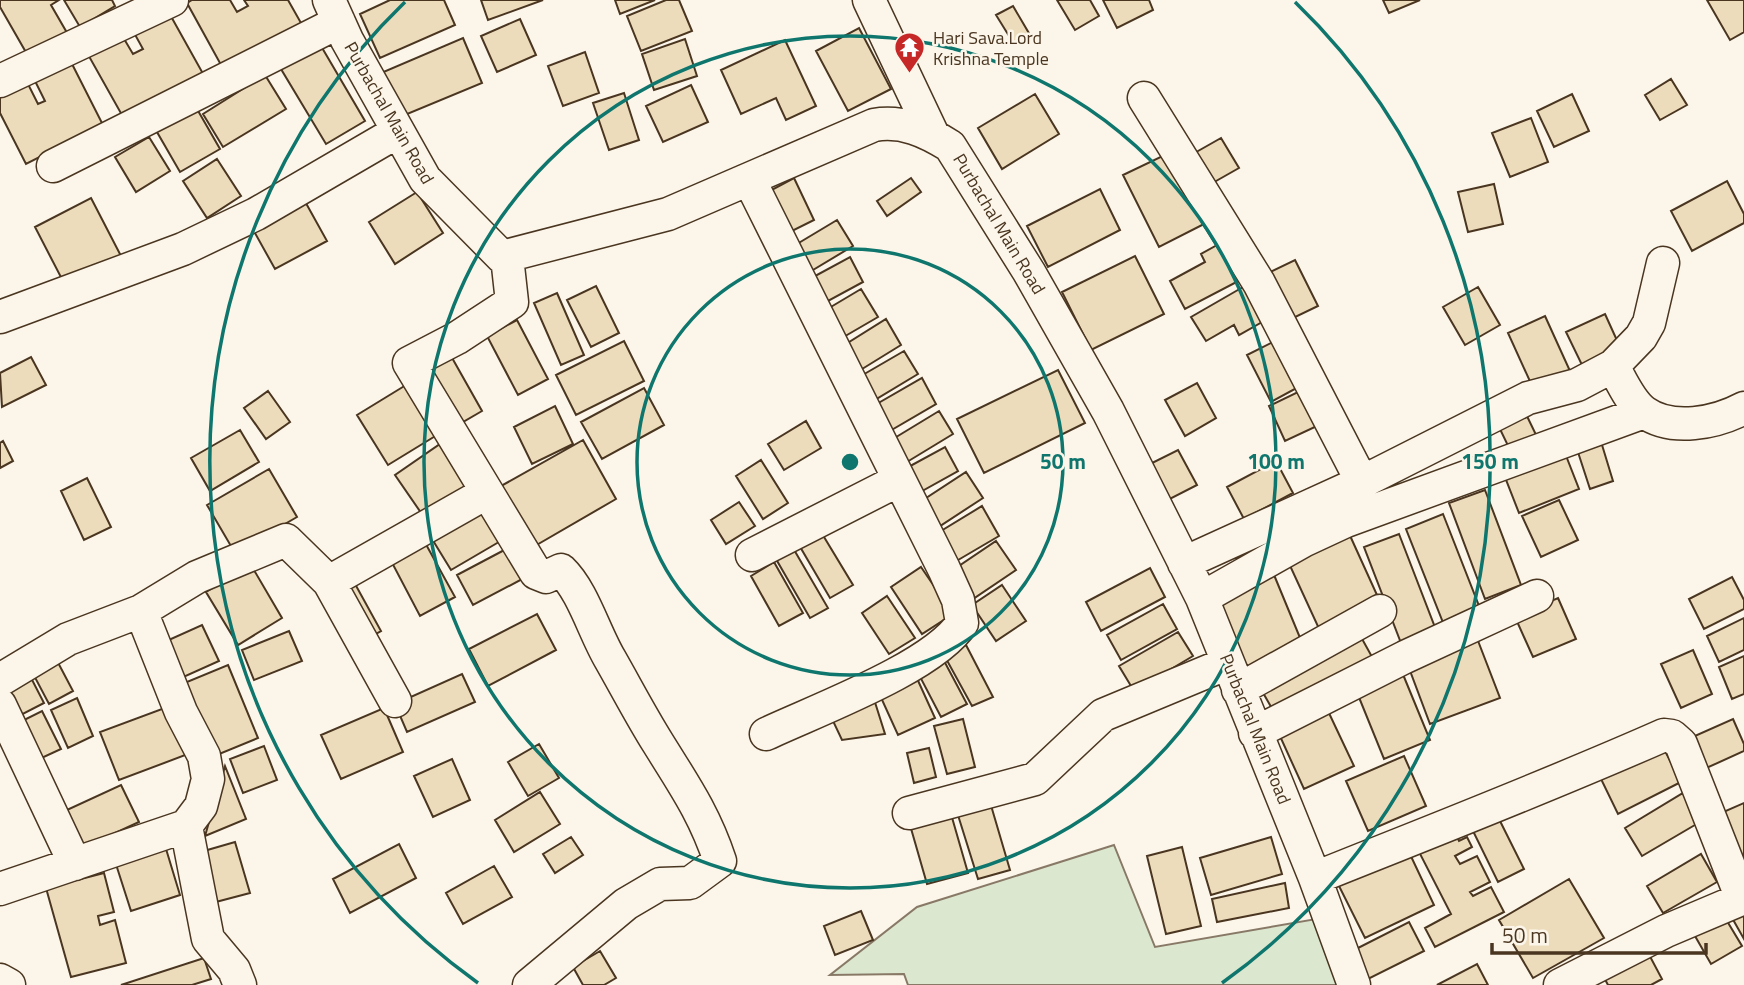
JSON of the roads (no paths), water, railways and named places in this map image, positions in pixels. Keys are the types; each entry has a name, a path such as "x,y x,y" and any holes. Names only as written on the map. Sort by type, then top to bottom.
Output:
{"street":[{"path":"0,81 172,0"},
{"path":"869,0 933,135"},
{"path":"53,166 339,8"},
{"name":"Purbachal Main Road","path":"339,8 397,132 435,192 498,255 508,257 642,222 750,181 874,125 900,123 933,135 956,152 1108,411 1202,598 1315,878 1354,985"},
{"path":"1144,98 1259,283 1362,482"},
{"path":"0,317 183,249 256,214 397,132"},
{"path":"750,181 958,600 962,623 952,639 921,661 766,734"},
{"path":"508,257 512,302 457,338 409,363 536,573 546,577 561,570 573,582 610,659 657,742 691,792 709,828 720,861 690,883 660,884 626,904 529,985"},
{"path":"1184,563 1362,482 1528,398 1577,385 1613,366 1641,337 1649,323 1663,263"},
{"path":"1613,366 1644,412"},
{"path":"1202,598 1303,541 1346,521 1644,412 1687,425 1727,417 1744,408"},
{"path":"752,555 899,480"},
{"path":"329,582 486,493"},
{"path":"0,680 68,639 141,611 197,577 286,540 329,582 395,701"},
{"path":"1255,733 1405,657 1537,596"},
{"path":"0,889 186,826 201,806 208,779 204,756 181,712 141,611"},
{"path":"909,813 1035,779 1069,744 1103,715 1233,676 1380,611"},
{"path":"0,705 75,864"},
{"path":"1315,878 1479,811 1528,795 1664,735 1672,736 1681,744 1743,898 1666,931 1560,985"},
{"path":"186,826 208,939 234,971 240,985"},
{"path":"0,980 9,985"}],"place":[{"name":"Hari Sava.Lord Krishna Temple","path":"910,75"}]}
